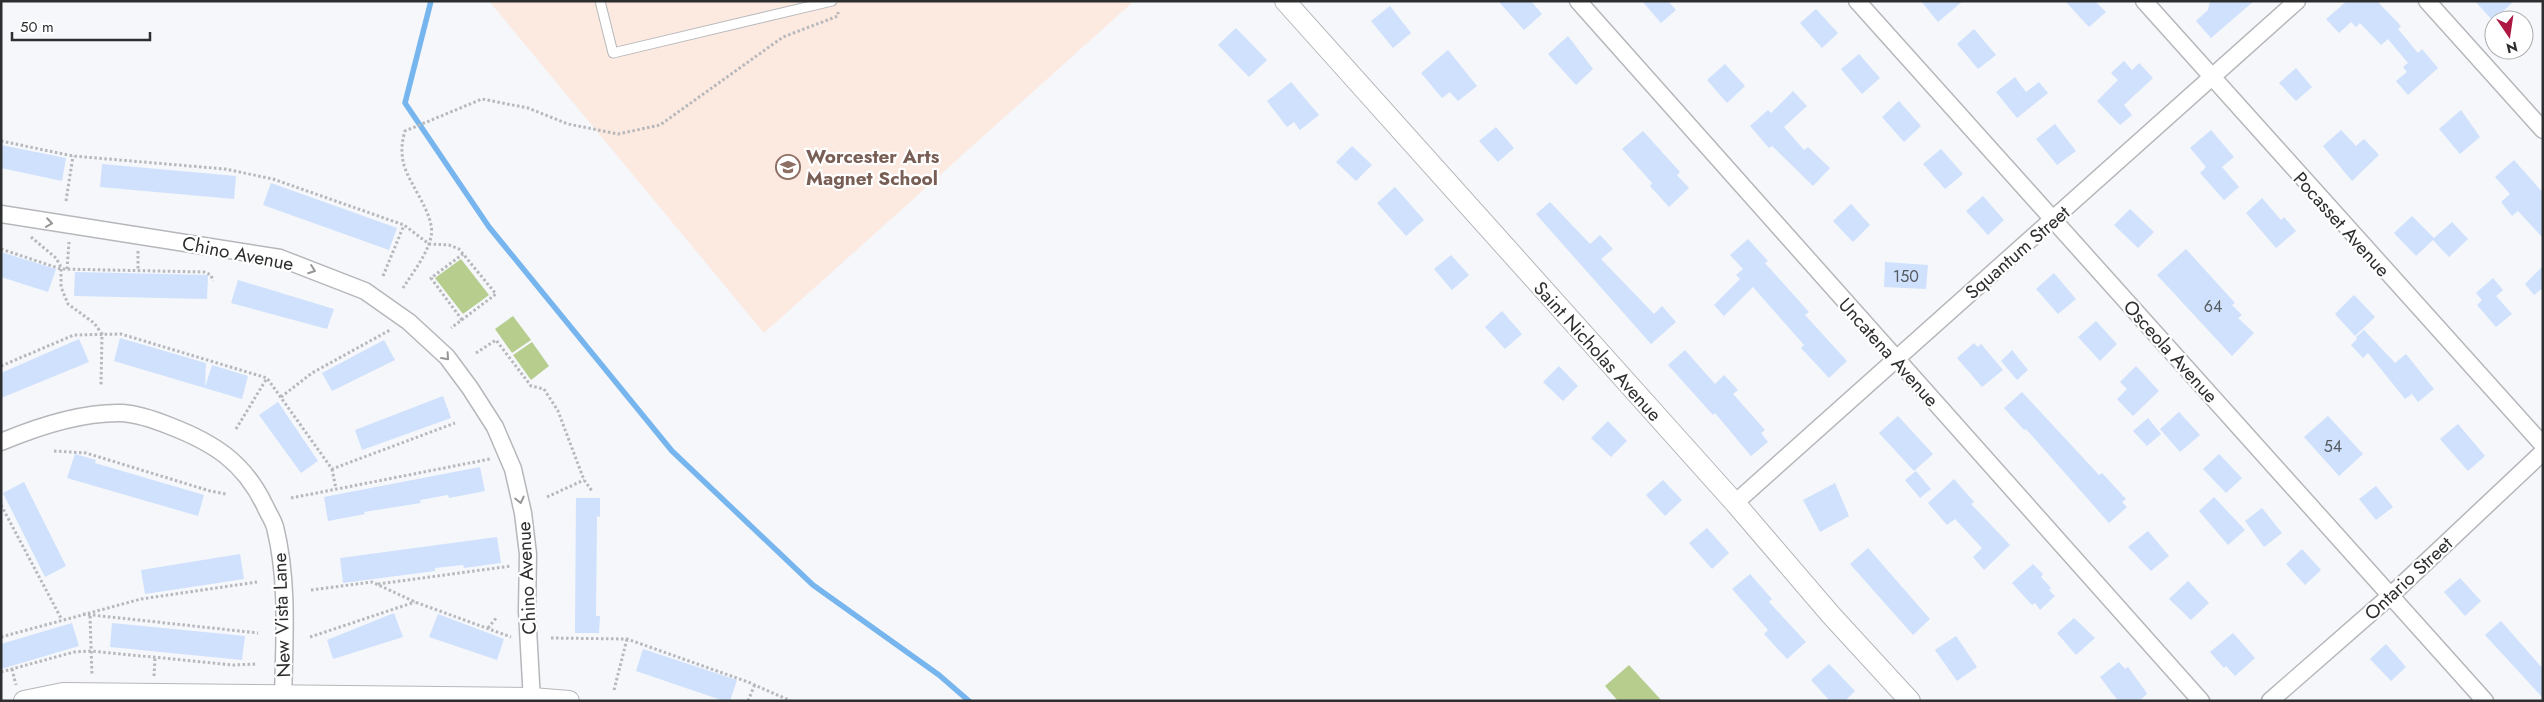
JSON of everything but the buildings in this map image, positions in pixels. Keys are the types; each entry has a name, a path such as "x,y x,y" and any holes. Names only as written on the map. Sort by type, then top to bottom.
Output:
{"street":[{"name":"Saint Nicholas Avenue","path":"1285,1 1910,701"},
{"name":"Uncatena Avenue","path":"1578,1 1895,359 2202,701"},
{"name":"Osceola Avenue","path":"1857,1 2485,701"},
{"name":"Pocasset Avenue","path":"2144,1 2211,79 2543,445"},
{"name":"Squantum Street","path":"1735,503 2297,1"},
{"path":"2427,1 2543,130"},
{"name":"Chino Avenue","path":"1,214 280,258 365,290 391,307 434,345 447,357 490,420 513,469 523,512 528,554 527,611 532,699"},
{"name":"New Vista Lane","path":"1,442 46,425 86,416 124,413 152,419 187,432 217,448 241,468 254,484 274,525 279,549 284,603 283,699"},
{"name":"Ontario Street","path":"2270,701 2390,596 2543,452"},
{"path":"20,693 283,699 532,699 569,701"}],"lane":[{"path":"600,1 613,53 832,1"}],"path":[{"path":"403,288 432,235 426,210 403,163 401,146 405,131 482,99 528,108 568,124 618,134 660,125 782,37 838,16 839,9"},
{"path":"1,141 73,156 234,171 273,179 404,225 428,244 449,245 459,249 496,294 451,328"},
{"path":"66,200 73,156"},
{"path":"20,218 36,244 56,258 61,269 61,286 68,304 94,323 102,334 101,386"},
{"path":"383,276 404,225"},
{"path":"67,269 70,239"},
{"path":"138,248 138,270"},
{"path":"1,249 61,269 204,272 210,275 213,281"},
{"path":"462,320 431,278 463,254"},
{"path":"281,397 312,374 397,326"},
{"path":"1,366 74,335 121,334 267,378 332,469 336,489"},
{"path":"476,353 496,340 530,386 544,388 558,411 584,480 592,491"},
{"path":"236,429 267,378"},
{"path":"332,469 455,423"},
{"path":"54,450 86,453 210,491 226,494"},
{"path":"291,498 496,458"},
{"path":"547,497 584,480"},
{"path":"1,505 62,620"},
{"path":"377,584 519,565"},
{"path":"1,637 141,599 257,582"},
{"path":"311,590 372,582 416,602 516,639"},
{"path":"310,637 416,602"},
{"path":"83,614 258,633"},
{"path":"90,616 92,667"},
{"path":"488,628 497,617"},
{"path":"551,638 627,639 755,684 791,701"},
{"path":"614,690 627,639"},
{"path":"1,672 74,652 91,651 233,665 257,664"},
{"path":"154,674 155,657"},
{"path":"12,669 20,693"},
{"path":"748,701 755,684"}],"shaded area":[{"name":"Worcester Arts Magnet School","path":"489,1 1134,1 764,333"}],"green space":[{"path":"461,259 489,295 463,314 435,278"},
{"path":"513,316 531,340 512,353 495,329"},
{"path":"532,342 549,366 531,380 513,355"},
{"path":"1629,665 1662,701 1618,701 1605,686"}],"waterway":[{"path":"431,1 405,103 489,227 672,451 813,585 939,675 969,701"}],"place":[{"name":"Worcester Arts Magnet School","path":"788,167"}]}
